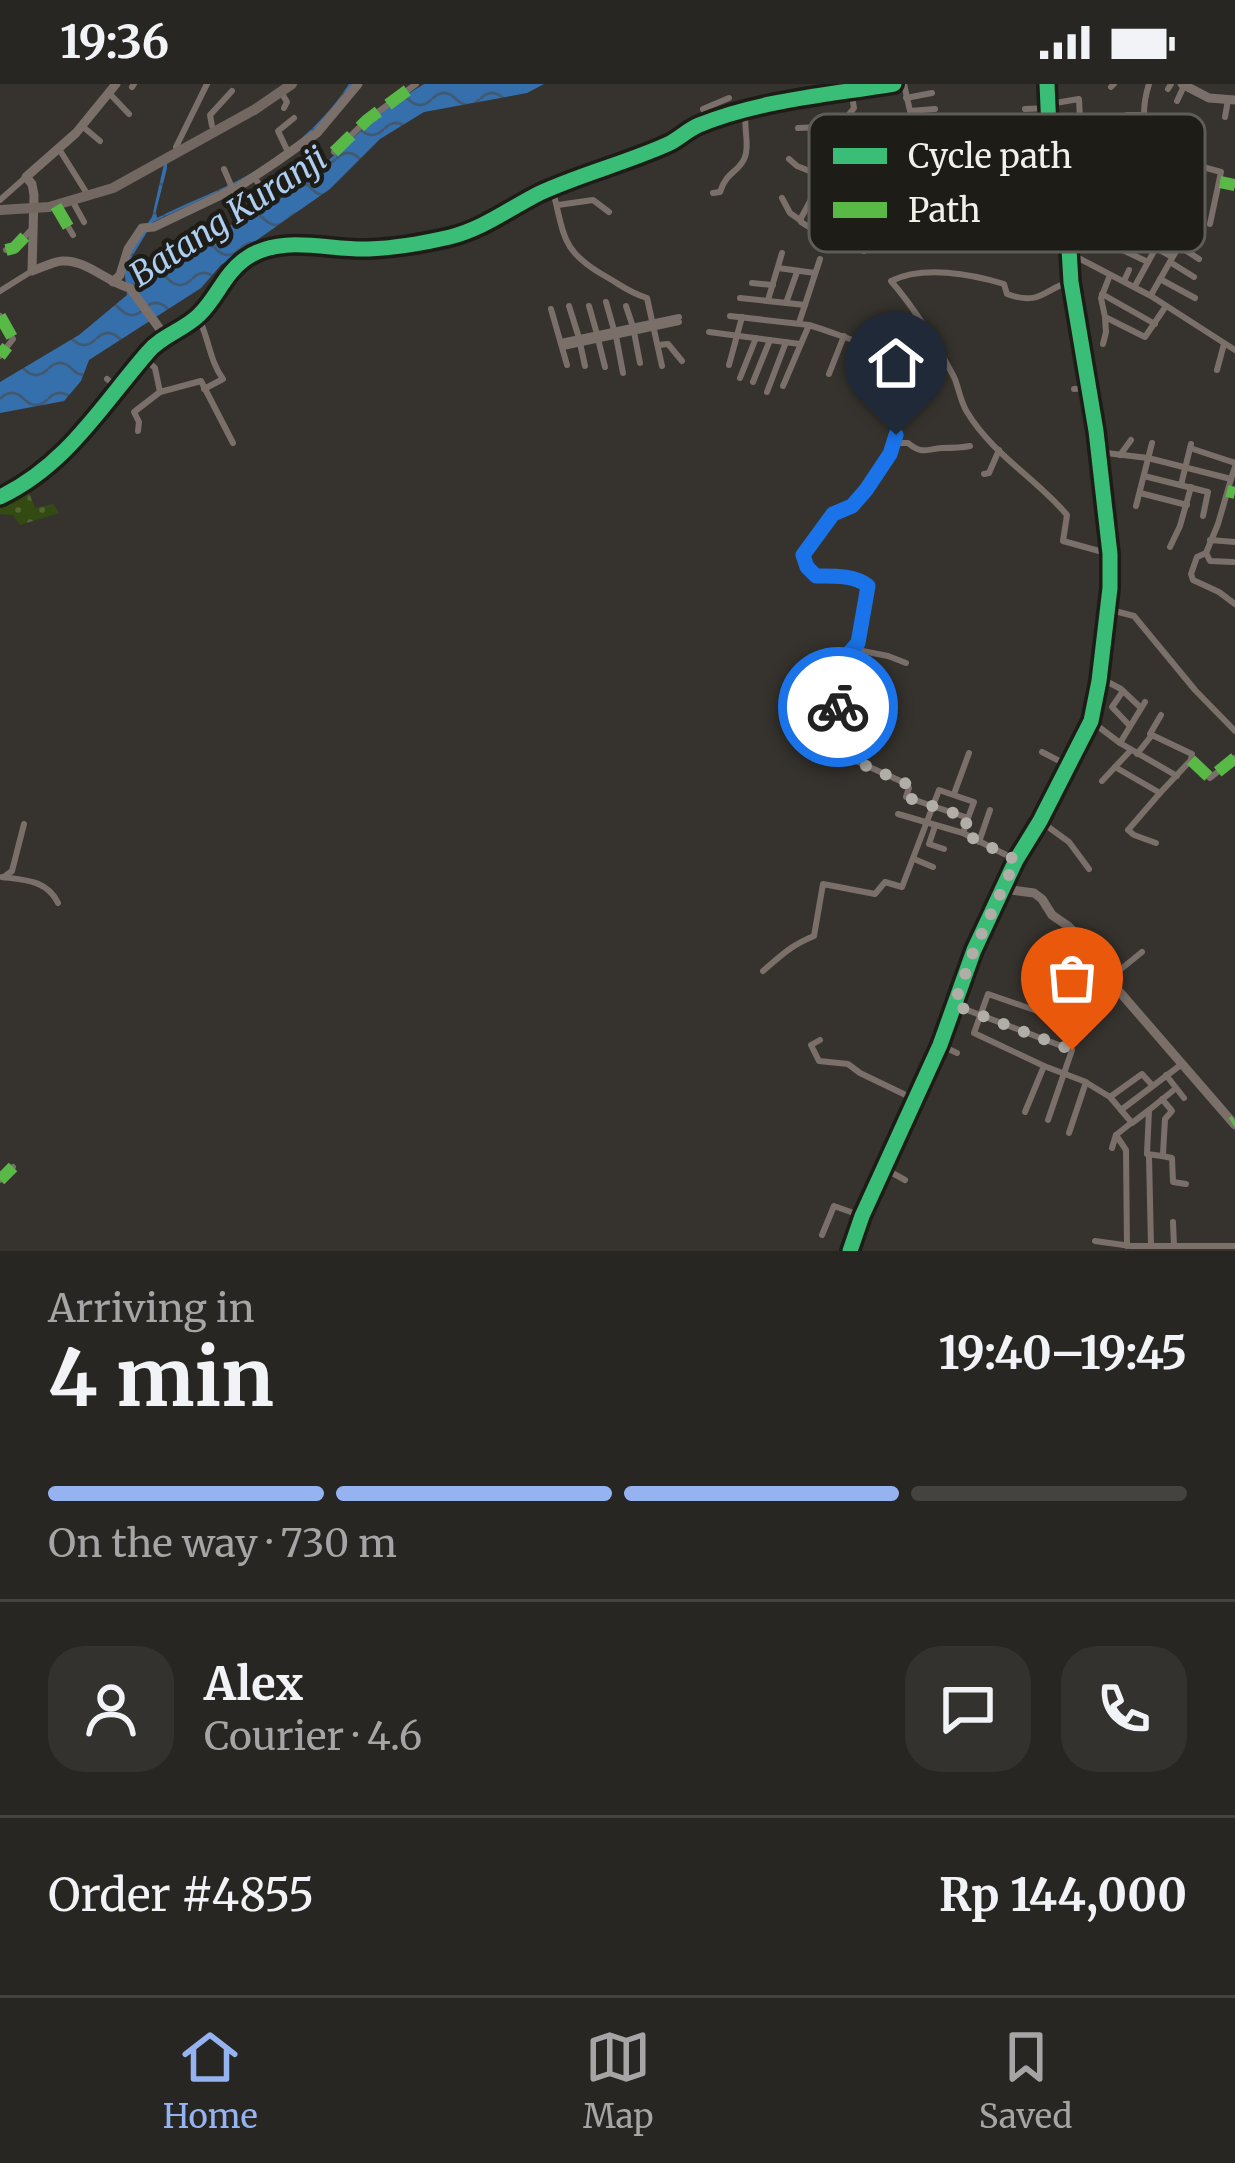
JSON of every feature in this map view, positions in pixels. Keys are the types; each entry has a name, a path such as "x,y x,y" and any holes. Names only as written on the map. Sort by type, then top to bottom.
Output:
{"main road":[{"path":"33,206 60,201 125,176 284,87"},
{"path":"0,205 56,206 123,183 284,87"}],"street":[{"path":"178,147 207,84"},
{"path":"112,282 142,228 254,177 321,129 358,84"},
{"path":"334,152 414,84"},
{"path":"0,497 57,460 165,336 198,317 222,280 255,253 305,244 368,250 473,231 552,188 662,147 706,120 894,84"},
{"path":"904,84 910,111 935,109"},
{"path":"1047,84 1049,114"},
{"path":"1143,114 1149,84"},
{"path":"1177,101 1183,85 1209,98 1232,100 1226,117"},
{"path":"284,87 284,108"},
{"path":"0,205 82,127 113,88 129,114"},
{"path":"212,126 209,117 232,91"},
{"path":"849,114 854,106 850,91"},
{"path":"906,98 932,93"},
{"path":"210,98 216,106"},
{"path":"706,120 705,106 729,98"},
{"path":"1025,110 1080,99 1079,114"},
{"path":"713,193 720,192 726,176 743,163 747,110"},
{"path":"287,151 279,130 294,118"},
{"path":"82,127 100,141"},
{"path":"797,128 809,127"},
{"path":"59,148 86,192"},
{"path":"789,159 809,171"},
{"path":"1205,167 1220,170 1210,224"},
{"path":"224,169 232,186"},
{"path":"26,177 34,188 32,271"},
{"path":"254,177 262,190"},
{"path":"1220,182 1235,184"},
{"path":"552,188 566,242 574,254 626,292 647,298 662,366"},
{"path":"782,198 790,213 809,226"},
{"path":"556,206 593,200 609,212"},
{"path":"73,202 84,222"},
{"path":"800,220 809,204"},
{"path":"56,206 74,235"},
{"path":"6,250 31,230"},
{"path":"850,1251 940,1045 974,950 1091,721 1100,681 1112,569 1098,452 1086,406 1069,252"},
{"path":"1071,252 1235,350"},
{"path":"1127,252 1148,262"},
{"path":"1134,287 1153,252"},
{"path":"1160,252 1194,277"},
{"path":"1150,296 1176,252"},
{"path":"1188,252 1199,259"},
{"path":"766,300 782,253"},
{"path":"799,323 820,259"},
{"path":"0,291 32,271 69,261 133,290 165,336"},
{"path":"778,268 815,273"},
{"path":"1124,281 1129,270"},
{"path":"786,303 797,271"},
{"path":"1071,282 1059,284 1047,295 1018,298 1007,294 1004,284 970,274 930,272 891,281 911,303 955,379 966,411 1011,465 1064,511 1063,541 1110,554"},
{"path":"1103,344 1102,294 1111,274"},
{"path":"1160,279 1195,298"},
{"path":"752,283 769,285"},
{"path":"1102,294 1155,323"},
{"path":"740,298 805,305"},
{"path":"606,302 623,373"},
{"path":"569,306 586,366"},
{"path":"589,306 605,368"},
{"path":"626,306 640,363"},
{"path":"1105,316 1145,337 1166,306"},
{"path":"551,310 567,365"},
{"path":"0,316 13,338 0,356"},
{"path":"730,316 799,323 904,354 942,357"},
{"path":"198,317 223,379 204,389"},
{"path":"729,365 742,317"},
{"path":"562,344 679,320"},
{"path":"783,386 809,325"},
{"path":"709,332 800,344"},
{"path":"829,374 844,336"},
{"path":"740,378 756,338"},
{"path":"753,382 770,340"},
{"path":"767,392 786,342"},
{"path":"658,345 668,344 682,361"},
{"path":"1216,370 1224,344"},
{"path":"904,354 892,372 888,402 897,426 880,470 852,506 833,514 803,555 816,576 837,576 868,586 858,643 847,655 825,748 898,779 908,786 906,797 968,818"},
{"path":"144,358 155,368 160,392"},
{"path":"107,379 119,388"},
{"path":"138,431 134,412 160,392 197,380 233,443"},
{"path":"1074,388 1087,388"},
{"path":"1120,455 1131,440"},
{"path":"893,443 908,443 917,451 929,452 970,446"},
{"path":"1136,506 1152,443"},
{"path":"1181,485 1190,446 1235,465 1206,554 1210,561 1233,562"},
{"path":"984,474 989,473 999,450"},
{"path":"1098,452 1148,458 1231,479"},
{"path":"1144,476 1229,494"},
{"path":"1170,547 1191,487"},
{"path":"1203,516 1208,492"},
{"path":"1140,493 1186,505"},
{"path":"1210,540 1235,542"},
{"path":"1206,554 1198,555 1191,578 1235,604"},
{"path":"1107,609 1134,616 1235,731"},
{"path":"852,648 906,663"},
{"path":"1100,681 1108,680 1143,705 1120,743"},
{"path":"1123,691 1112,707 1130,726"},
{"path":"1102,781 1134,752 1161,715"},
{"path":"1091,721 1177,776"},
{"path":"1150,734 1192,754 1128,830 1156,843"},
{"path":"1042,752 1069,766"},
{"path":"954,794 970,753"},
{"path":"1191,760 1210,778 1235,758"},
{"path":"1115,767 1160,793"},
{"path":"763,971 778,954 814,936 823,884 874,893 885,882 902,887 925,843 939,790 974,802 963,833"},
{"path":"979,842 990,810"},
{"path":"898,814 963,833 1016,860"},
{"path":"1040,820 1069,842 1089,869"},
{"path":"1,877 10,876 23,824"},
{"path":"1061,850 1069,842"},
{"path":"925,843 944,850"},
{"path":"914,859 933,867"},
{"path":"1,877 47,887 58,903"},
{"path":"1004,889 1042,898 1052,915 1088,946 1234,1123"},
{"path":"1110,978 1142,952"},
{"path":"1060,1029 1059,1021 1046,1014 988,994 974,1036 1086,1082 1110,1097 1130,1124 1148,1128"},
{"path":"954,1005 1072,1050 1048,1120"},
{"path":"820,1040 811,1045 819,1061 853,1066 916,1100"},
{"path":"940,1045 957,1053"},
{"path":"1121,1110 1182,1064"},
{"path":"1025,1112 1044,1066"},
{"path":"1110,1097 1142,1074 1152,1085"},
{"path":"1166,1076 1184,1098"},
{"path":"1069,1133 1086,1082"},
{"path":"1112,1148 1116,1135 1175,1089"},
{"path":"1162,1100 1172,1111 1165,1119 1162,1156"},
{"path":"1149,1110 1151,1246"},
{"path":"1116,1135 1126,1150 1127,1246"},
{"path":"1149,1156 1172,1153 1173,1182 1186,1184"},
{"path":"0,1180 13,1167"},
{"path":"885,1169 905,1180"},
{"path":"822,1235 834,1206 862,1216"},
{"path":"1173,1222 1178,1248"},
{"path":"1095,1241 1178,1248 1235,1246"}],"green space":[{"path":"25,483 35,508 53,504 59,513 20,525 13,515 0,514 0,498"}],"water":[{"path":"349,84 354,84 321,126 291,147"},
{"path":"424,84 544,84 527,93 424,112 380,139 330,189 221,265 201,288 89,360 81,381 64,401 0,413 0,382 79,335 127,295 124,266 152,217 164,164 167,162 157,218 258,169 153,222 129,270 140,282 225,228 275,203 387,107"}],"marked path":[{"path":"334,152 416,84"},
{"path":"1220,182 1235,185"},
{"path":"56,206 73,235"},
{"path":"6,250 31,230"},
{"path":"0,316 13,339 0,356"},
{"path":"1227,491 1235,493"},
{"path":"1191,760 1210,778 1235,758"},
{"path":"0,1180 13,1167"}],"cycle path":[{"path":"0,497 64,451 154,346 199,315 238,265 259,251 290,245 379,248 450,237 485,224 540,193 652,151 722,117 795,99 894,84"},
{"path":"1047,84 1048,114"},
{"path":"850,1251 940,1045 974,950 1091,721 1110,588 1110,554 1069,252"}],"way so far":[{"path":"838,707 826,748 905,783 909,788 906,797 968,818 963,833 1016,860 954,1005 1072,1050"}],"route":[{"path":"838,707 847,655 858,643 868,586 837,576 816,576 803,555 833,514 852,506 866,490 890,454 896,435"}],"water label":[{"name":"Batang Kuranji","path":"228,216"}]}
